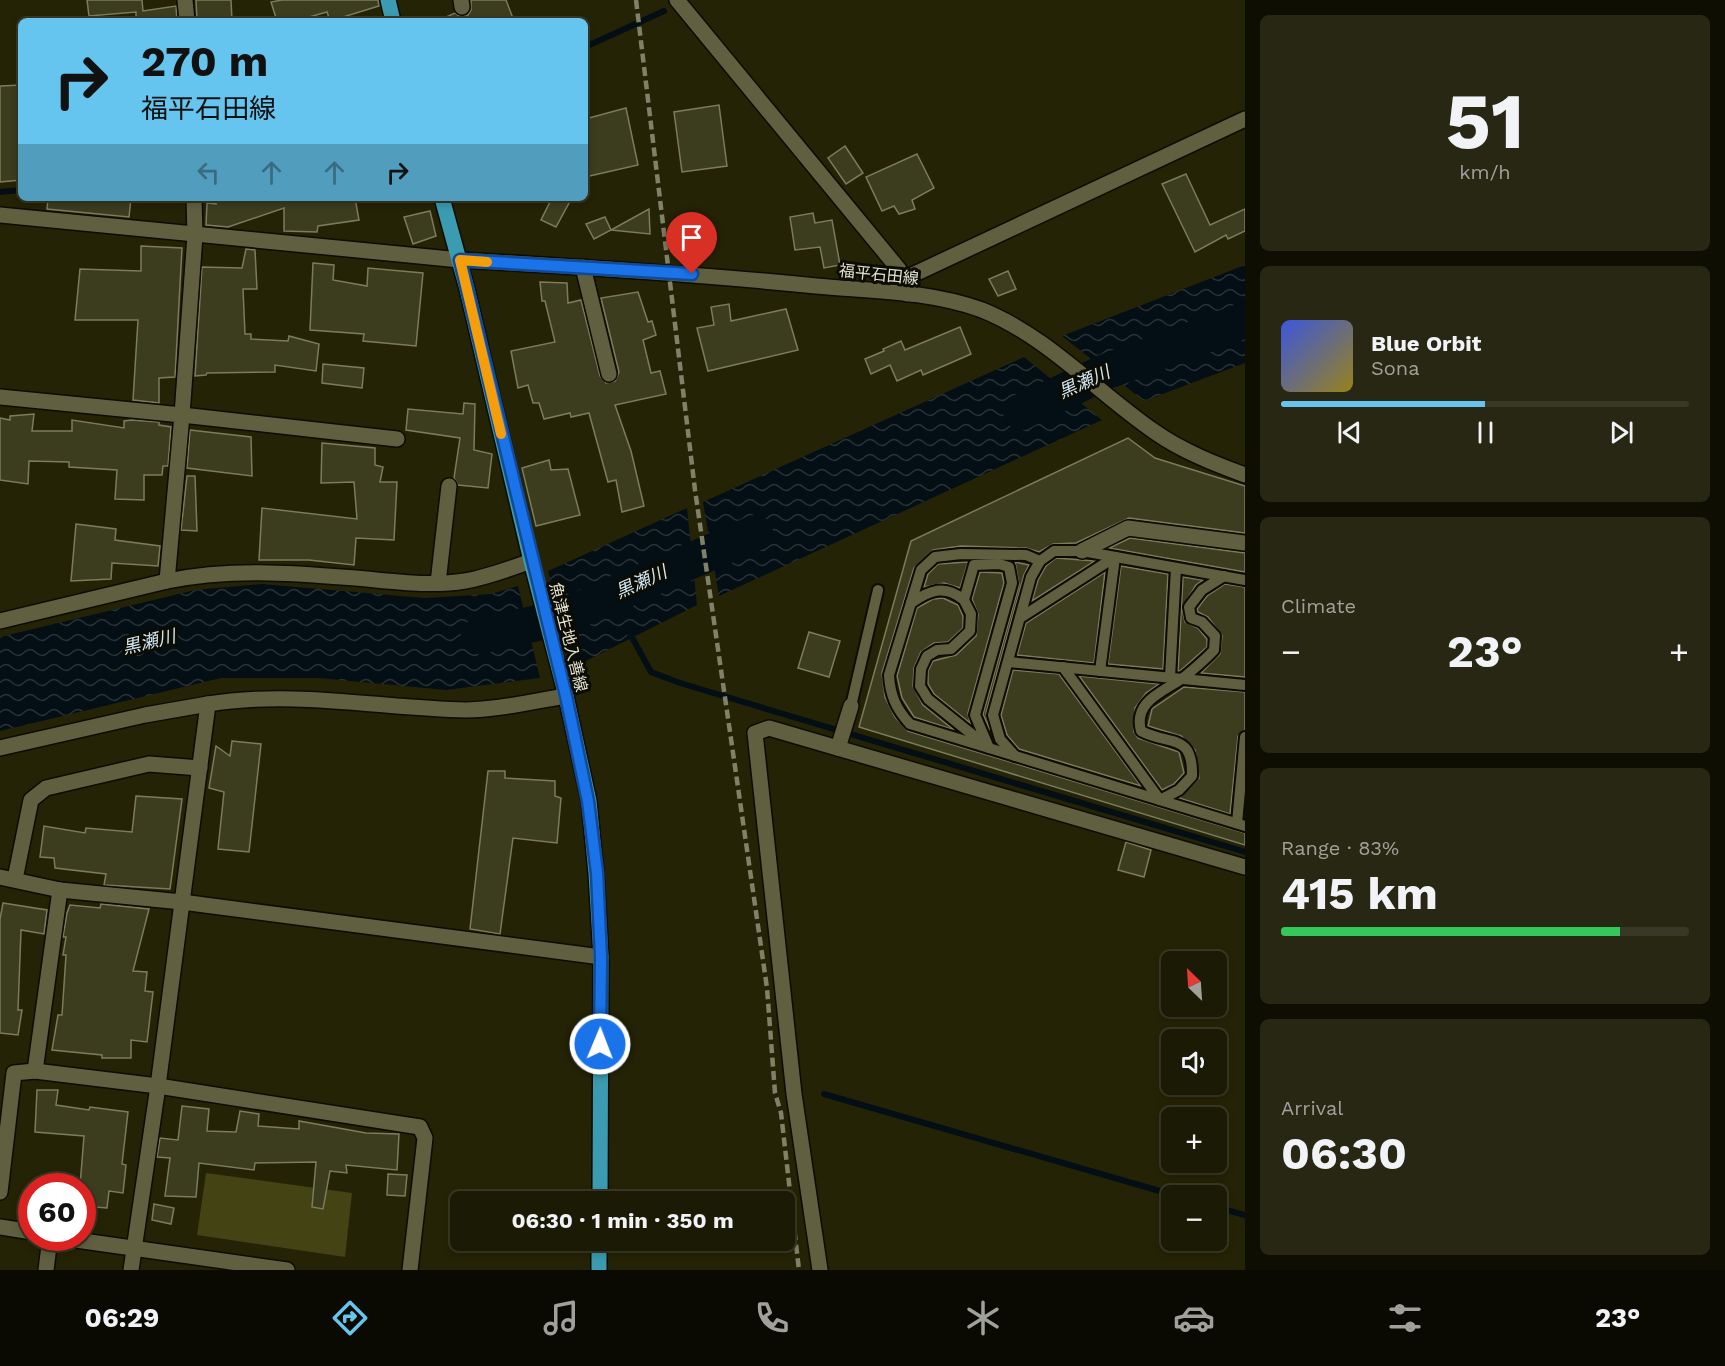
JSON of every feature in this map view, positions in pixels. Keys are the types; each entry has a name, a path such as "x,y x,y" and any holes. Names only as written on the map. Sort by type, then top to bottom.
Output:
{"main road":[{"path":"388,0 392,18"},
{"name":"魚津生地入善線","path":"443,201 460,260 566,696 588,801 597,873 601,957 600,1191"},
{"path":"599,1251 599,1270"}],"street":[{"path":"185,0 187,18"},
{"path":"677,0 906,278 907,294"},
{"path":"906,278 1245,119"},
{"path":"167,581 195,235 194,201"},
{"name":"福平石田線","path":"0,215 460,260 668,272 907,294 955,302 983,311 1025,333 1157,433 1217,464 1245,475"},
{"path":"583,267 609,374"},
{"path":"0,397 397,439"},
{"path":"438,583 449,486"},
{"path":"1082,551 1128,528 1245,543"},
{"path":"0,621 167,581 237,572 268,571 438,583 464,581 533,566"},
{"path":"0,748 145,715 242,698 316,699 468,710 566,696"},
{"path":"131,1270 158,1086 208,704"},
{"path":"838,748 851,706"},
{"path":"820,1270 794,1094 755,733 769,728 1245,867"},
{"path":"200,768 149,764 46,788 31,800 7,878 60,890 182,902 601,957"},
{"path":"35,1071 60,890"},
{"path":"0,1192 7,1072 35,1071 158,1086 420,1127 425,1138 410,1270"},
{"path":"0,1227 18,1230"},
{"path":"96,1243 287,1270"},
{"path":"46,1270 48,1251"}],"lane":[{"path":"1015,756 1000,739 993,715 1030,577 1040,561 1054,551 1082,551 1245,580"},
{"path":"1040,561 1026,555 961,554 935,557 921,570 889,675 890,689 898,711 910,724 1241,825 1245,737"},
{"path":"1020,618 1115,557"},
{"path":"1100,671 1115,557"},
{"path":"964,600 974,565 999,564 1009,567 1012,583 975,715 989,748"},
{"path":"1170,678 1176,568"},
{"path":"1160,800 1179,790 1192,776 1193,761 1188,749 1177,741 1153,737 1141,731 1138,720 1142,709 1152,697 1181,679 1214,650 1215,636 1202,622 1191,618 1189,607 1193,598 1224,576"},
{"path":"911,603 936,589 954,591 964,600 971,614 970,631 951,649 937,650 927,656 921,669 920,686 928,699 989,748"},
{"path":"851,706 878,590"},
{"path":"1009,662 1245,685"},
{"path":"1063,667 1160,800"}],"shaded area":[{"path":"206,1173 352,1193 345,1257 197,1235"}],"water":[{"path":"1245,265 1245,363 1144,401 1062,336"},
{"path":"1024,357 1102,420 719,596 703,502"},
{"path":"687,508 697,605 572,668 548,571"},
{"path":"262,584 425,598 491,594 518,586 540,678 446,690 319,678 221,678 0,731 0,637 195,590"}],"building":[{"path":"87,0 142,0 143,11 176,6 177,18 136,18 136,12 89,16"},
{"path":"196,0 231,0 232,18 197,18"},
{"path":"378,0 379,6 340,18 329,18 327,12 306,18 276,18 271,2"},
{"path":"471,0 506,0 513,18 444,18 455,13 459,16 468,15 471,10"},
{"path":"18,85 18,180 0,182 0,86"},
{"path":"719,105 727,166 682,172 674,112"},
{"path":"626,108 638,165 588,176 588,118"},
{"path":"845,146 863,173 846,184 828,158"},
{"path":"917,154 934,188 912,200 915,209 899,214 894,206 882,211 866,177"},
{"path":"1186,174 1210,225 1245,209 1245,231 1228,239 1226,235 1195,252 1162,184"},
{"path":"48,201 131,201 129,217 47,209"},
{"path":"214,201 356,201 359,220 318,226 317,232 284,231 284,208 228,227 206,225 207,203 216,204"},
{"path":"550,201 569,203 556,227 541,220"},
{"path":"649,209 650,234 611,230"},
{"path":"430,211 436,236 413,244 404,217"},
{"path":"813,213 815,223 832,220 840,265 824,268 820,247 795,250 790,217"},
{"path":"605,217 611,230 594,239 586,224"},
{"path":"141,246 182,248 175,377 159,378 159,403 133,400 138,320 75,320 80,269 141,271"},
{"path":"246,249 255,250 257,289 243,289 245,334 251,334 251,339 288,341 289,336 319,344 316,371 275,365 275,372 207,373 195,376 202,267 242,268"},
{"path":"313,263 334,265 333,280 367,286 368,268 423,273 416,346 363,341 364,334 310,330"},
{"path":"1008,271 1016,289 998,296 989,279"},
{"path":"540,282 567,283 568,303 581,300 600,376 606,383 615,381 619,372 601,298 638,292 648,322 652,321 656,335 643,340 651,373 660,371 666,394 615,405 631,451 644,506 622,512 616,480 608,482 589,413 571,417 570,413 544,419 539,403 533,403 528,385 518,388 511,351 555,342 545,301 542,301"},
{"path":"729,304 731,321 786,309 798,350 708,371 697,328 714,325 711,307"},
{"path":"960,327 971,354 923,375 921,370 897,381 890,365 871,374 865,359 884,351 883,349 901,341 905,350"},
{"path":"323,364 364,368 362,388 322,383"},
{"path":"464,403 475,404 474,450 492,454 488,488 458,485 454,478 460,438 406,430 408,409 463,414"},
{"path":"34,414 32,431 72,431 72,420 124,428 124,421 159,422 159,425 171,427 168,466 163,466 162,475 144,475 144,500 115,499 117,470 69,467 69,462 29,461 28,484 0,480 0,418 10,420 10,416"},
{"path":"190,430 251,437 252,476 187,468"},
{"path":"1128,438 1155,458 1245,486 1245,533 1129,518 1076,543 1053,544 1039,552 1026,548 961,546 933,550 914,568 882,673 885,697 895,717 908,731 1245,833 1245,845 859,727 911,541"},
{"path":"322,443 375,448 375,465 383,467 380,482 397,482 394,540 356,538 354,565 309,560 259,560 262,508 357,519 354,482 321,483"},
{"path":"549,460 551,470 568,469 580,515 536,526 522,468"},
{"path":"187,476 195,476 197,531 181,530"},
{"path":"76,524 116,529 115,540 160,546 158,566 112,563 111,579 71,581"},
{"path":"1130,538 1245,553 1245,572 1109,548"},
{"path":"1056,558 1095,561 1032,601 1038,580 1046,566"},
{"path":"968,562 960,588 944,583 924,587 928,574 938,564"},
{"path":"1015,562 1029,565 1024,575 986,713 990,730 983,714 1019,585"},
{"path":"1121,566 1168,574 1163,669 1108,664"},
{"path":"980,572 1002,573 1004,583 968,713 970,723 934,694 928,684 928,671 933,661 956,655 976,636 978,614 972,599"},
{"path":"1105,572 1094,663 1017,655 1026,623"},
{"path":"1183,577 1203,580 1196,585 1182,608 1185,622 1198,628 1207,639 1207,647 1178,671"},
{"path":"1225,584 1245,587 1245,677 1201,673 1220,654 1222,636 1208,617 1198,612 1197,609 1207,596"},
{"path":"943,598 958,605 963,616 963,628 948,642 934,643 921,652 914,668 913,686 923,705 954,730 914,717 902,698 897,676 917,608 933,599"},
{"path":"809,632 840,641 829,677 798,668"},
{"path":"1013,670 1059,674 1141,786 1019,749 1007,735 1001,715"},
{"path":"1079,676 1159,684 1146,693 1135,708 1134,732 1138,738 1179,752 1184,773 1174,784 1162,790"},
{"path":"1184,687 1245,692 1245,730 1238,736 1230,814 1179,798 1199,778 1195,750 1181,736 1148,726 1152,709"},
{"path":"232,741 261,744 249,852 218,849 224,792 209,788 216,746 230,756"},
{"path":"488,771 505,771 505,778 555,781 555,796 561,798 557,843 513,838 500,934 470,929"},
{"path":"136,796 182,799 170,889 104,885 106,874 55,868 54,858 40,857 44,826 85,833 86,828 132,832"},
{"path":"1126,842 1151,850 1144,877 1118,870"},
{"path":"3,903 47,910 44,934 21,930 18,1010 22,1010 18,1035 0,1033 0,919"},
{"path":"101,904 149,909 133,971 147,972 145,991 153,992 147,1042 131,1040 131,1058 102,1058 102,1055 52,1050 58,1015 62,1015 66,955 63,955 66,937 63,937 67,913 70,905 100,908"},
{"path":"37,1090 58,1090 56,1105 128,1112 122,1164 126,1165 123,1193 109,1191 107,1208 96,1207 96,1173 81,1173 84,1136 35,1132"},
{"path":"182,1106 209,1109 207,1131 236,1132 240,1111 259,1114 258,1126 299,1129 299,1121 366,1133 399,1134 397,1170 346,1165 347,1173 330,1171 323,1209 312,1207 316,1162 255,1163 254,1170 199,1163 196,1197 165,1196 170,1158 157,1157 160,1138 178,1140"},
{"path":"388,1174 407,1175 405,1196 387,1195"},
{"path":"154,1204 174,1208 171,1224 152,1220"}],"waterway":[{"path":"588,46 664,11"},
{"path":"0,192 18,190"},
{"name":"黒瀬川","path":"1021,412 1105,372 1245,320"},
{"name":"黒瀬川","path":"479,636 560,618 755,533"},
{"path":"628,630 651,672 680,683 1245,852"},
{"path":"824,1094 1161,1191"},
{"path":"1227,1210 1245,1215"}],"railway":[{"path":"636,0 695,490 767,988 775,1093 781,1113 799,1270"}],"slow traffic":[{"path":"487,262 460,260 501,434"}],"route":[{"path":"600,1044 601,957 597,873 588,801 566,696 531,561 460,260 692,274"}]}
